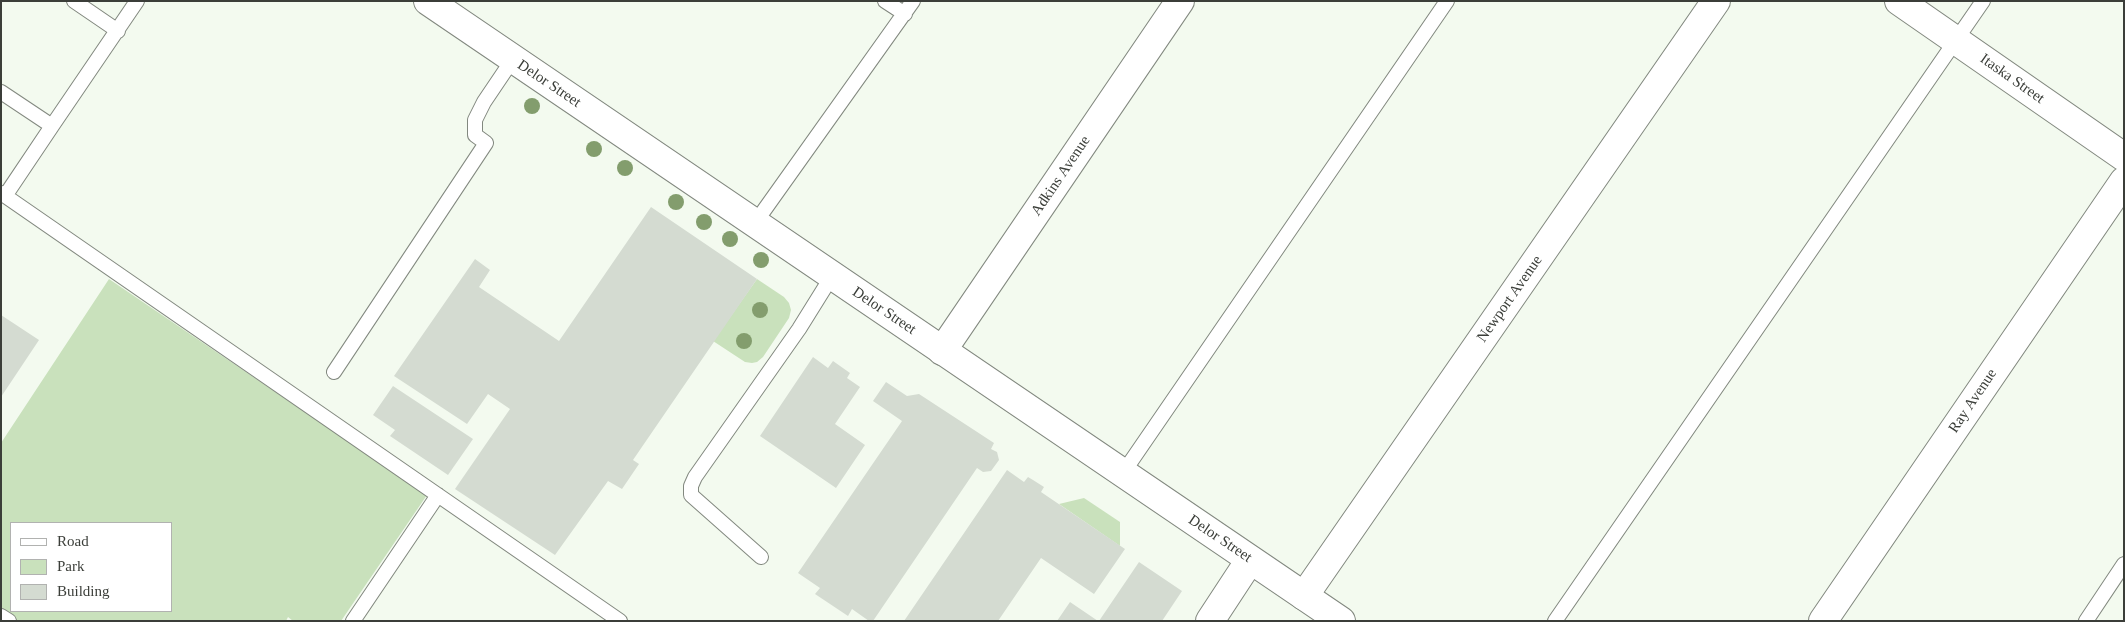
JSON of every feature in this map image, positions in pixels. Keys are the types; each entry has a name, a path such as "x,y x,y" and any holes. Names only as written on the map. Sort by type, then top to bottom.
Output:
{"street":[{"name":"Delor Street","path":"428,1 1341,621"},
{"name":"Adkins Avenue","path":"942,351 1180,1"},
{"name":"Newport Avenue","path":"1304,596 1716,1"},
{"name":"Itaska Street","path":"1899,1 2124,157"},
{"name":"Ray Avenue","path":"1823,621 2124,181"},
{"path":"1210,621 1250,560"}],"lane":[{"path":"74,1 118,31"},
{"path":"137,1 118,31 3,194 620,621"},
{"path":"885,1 905,14"},
{"path":"755,223 913,1"},
{"path":"1124,473 1447,1"},
{"path":"1555,621 1983,1"},
{"path":"334,372 486,143 475,135 475,120 484,102 513,59"},
{"path":"1,92 52,126"},
{"path":"761,558 691,495 691,486 695,477 799,329 832,276"},
{"path":"353,621 438,495"},
{"path":"2086,621 2124,564"},
{"path":"1,616 9,621"}],"green space":[{"path":"109,279 427,495 341,621 293,621 288,617 286,621 1,621 1,443"},
{"path":"757,279 784,297 789,303 791,310 789,318 763,357 757,362 752,363 745,362 713,341"},
{"path":"1084,498 1120,522 1120,546 1059,504"}],"building":[{"path":"651,207 757,279 633,460 639,464 622,489 608,481 555,555 455,489 510,409 488,394 467,424 394,376 475,259 490,270 479,287 559,341"},
{"path":"1,315 39,340 1,397"},
{"path":"813,357 828,368 833,361 850,373 847,378 860,387 835,424 865,445 836,488 760,436"},
{"path":"886,382 907,396 919,394 994,443 991,449 997,452 999,460 991,471 983,472 977,468 873,621 869,621 852,609 848,616 815,594 820,588 798,573 902,421 873,401"},
{"path":"393,386 473,439 448,475 390,436 395,430 373,415"},
{"path":"1007,470 1024,482 1028,477 1044,487 1041,492 1125,549 1094,594 1041,558 998,621 904,621"},
{"path":"1139,562 1182,591 1162,621 1099,621"},
{"path":"1070,602 1098,621 1057,621"}]}
